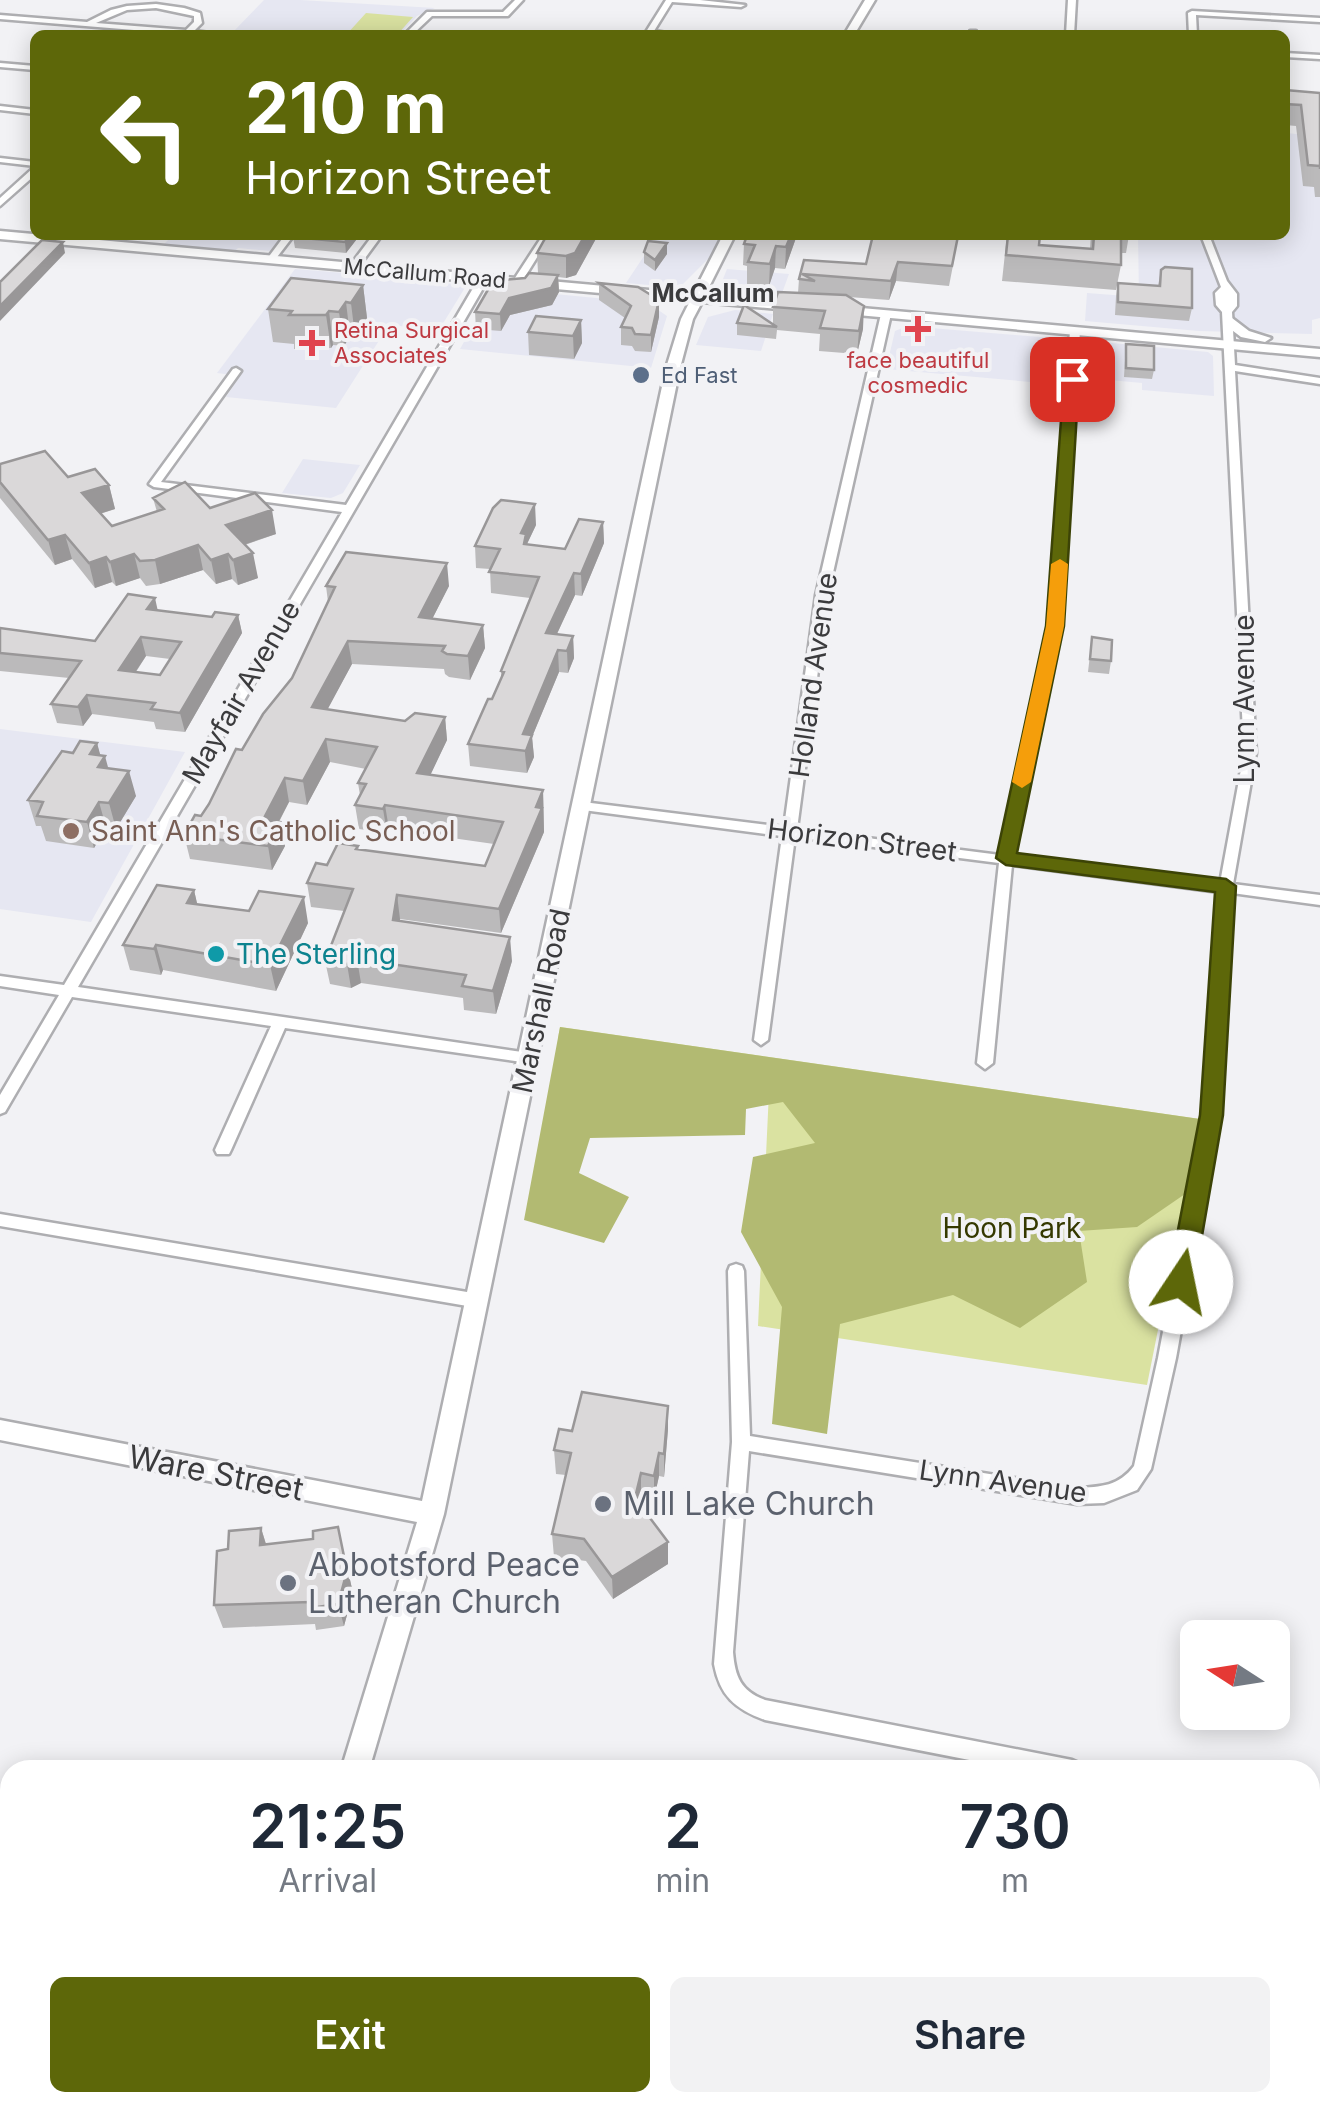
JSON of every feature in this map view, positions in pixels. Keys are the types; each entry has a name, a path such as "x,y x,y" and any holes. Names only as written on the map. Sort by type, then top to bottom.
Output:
{"main road":[{"path":"852,30 870,0"},
{"name":"McCallum Road","path":"0,235 30,238"},
{"name":"McCallum Road","path":"54,240 813,308"},
{"name":"Marshall Road","path":"358,1760 432,1514 673,368 687,319 727,240"},
{"path":"646,293 687,319 752,303"},
{"path":"831,310 1320,353"},
{"path":"1227,316 1246,334 1313,344"},
{"path":"1268,348 1313,344"},
{"name":"Ware Street","path":"0,1430 432,1514"}],"street":[{"path":"436,12 446,0"},
{"path":"412,30 425,16 436,12 506,15 520,0"},
{"path":"651,30 670,0 741,4"},
{"path":"1070,30 1072,0"},
{"path":"89,24 114,10 162,7 197,15 198,23 190,30"},
{"path":"1182,9 1320,20"},
{"path":"1192,12 1193,30"},
{"path":"0,18 163,30"},
{"path":"1290,55 1320,57"},
{"path":"0,65 30,68"},
{"path":"0,108 30,111"},
{"path":"0,160 30,167"},
{"path":"0,203 30,173"},
{"path":"271,260 286,240"},
{"path":"354,267 374,240"},
{"path":"518,282 544,240"},
{"name":"Lynn Avenue","path":"741,1442 1077,1496 1104,1496 1131,1484 1142,1469 1212,1115 1226,886 1250,753 1229,345 1220,293 1225,288 1208,240"},
{"name":"Mayfair Avenue","path":"0,1108 484,278"},
{"name":"Holland Avenue","path":"760,1040 822,594 886,314"},
{"path":"985,1063 1006,858 1055,626 1074,331"},
{"path":"1230,367 1320,381"},
{"path":"236,371 154,484 348,508"},
{"name":"Horizon Street","path":"582,806 1320,900"},
{"path":"0,981 529,1058"},
{"path":"223,1150 280,1023"},
{"path":"0,1220 479,1302"},
{"path":"736,1272 741,1442 724,1652 724,1672 730,1690 742,1703 765,1710 1021,1760"}],"shaded area":[{"path":"264,0 435,8 417,16 404,30 235,30"},
{"path":"1290,133 1320,136 1320,318 1312,320 1312,334 1199,331 1085,321 1087,293 1139,297 1138,240 1290,240"},
{"path":"168,240 279,240 270,251 238,248 234,252 163,245"},
{"path":"655,240 721,240 713,254 683,284 671,287 626,283"},
{"path":"295,269 466,286 439,330 389,325 336,408 226,397 240,376 217,373"},
{"path":"727,269 789,274 781,296 732,292 721,284"},
{"path":"503,289 648,303 667,316 651,368 460,349 492,292"},
{"path":"735,310 773,314 761,351 696,345 708,317"},
{"path":"907,326 1052,338 1057,341 1053,384 886,369 895,331"},
{"path":"1101,342 1208,352 1213,356 1214,396 1142,390 1142,383 1088,378 1089,348"},
{"path":"303,459 360,465 343,493 331,498 282,493"},
{"name":"Saint Ann's Catholic School","path":"0,729 185,752 91,922 0,909"}],"green space":[{"path":"366,13 413,17 401,30 351,30"},
{"name":"Hoon Park","path":"560,1027 1200,1119 1147,1385 758,1326 770,1070 558,1038"},
{"name":"Hoon Park","path":"560,1027 1200,1119 1185,1194 1137,1227 1079,1231 1087,1282 1020,1328 953,1295 840,1324 827,1434 772,1424 782,1307 741,1232 753,1157 815,1143 783,1102 746,1109 745,1135 590,1138 579,1173 629,1197 604,1243 524,1220"}],"building":[{"path":"1290,90 1320,93 1320,166 1308,165 1301,105 1290,104"},
{"path":"42,240 63,242 0,306 0,282"},
{"path":"544,240 582,240 575,253 566,256 537,253"},
{"path":"745,240 789,240 786,247 776,246 770,264 748,262 755,245 744,244"},
{"path":"872,240 957,240 952,266 898,262 891,281 802,274 815,281 799,279 804,260 866,264"},
{"path":"1008,240 1040,240 1039,245 1093,249 1094,240 1121,240 1121,265 1006,255"},
{"path":"648,241 667,243 655,260 644,252"},
{"path":"1192,269 1192,308 1118,302 1118,283 1160,286 1161,270"},
{"path":"529,273 558,275 551,288 509,298 500,314 475,312 493,281 525,278"},
{"path":"291,278 363,285 339,312 289,315 292,311 268,309"},
{"path":"599,283 638,287 659,300 651,335 635,334 632,328 621,327 631,306"},
{"path":"778,292 846,295 864,306 859,331 820,328 825,311 773,307"},
{"path":"744,305 777,327 737,323"},
{"path":"536,316 581,320 573,336 528,332"},
{"path":"1126,344 1154,346 1154,370 1126,368"},
{"path":"45,451 68,477 95,469 109,485 82,493 112,526 164,509 153,498 185,482 210,508 255,493 272,510 226,525 253,553 233,560 228,554 211,560 198,545 155,560 140,561 134,554 110,562 106,557 89,563 65,535 48,540 0,482 0,464"},
{"path":"501,500 535,504 521,533 526,534 524,544 565,549 579,519 603,522 581,574 574,573 546,633 573,636 567,651 558,650 523,734 532,735 526,751 468,744 504,672 501,671 539,577 489,572 500,549 475,546 493,508"},
{"path":"346,552 447,563 419,617 483,625 468,656 447,654 442,651 445,646 348,641 312,707 405,721 415,713 445,717 417,773 543,790 536,807 542,808 499,909 397,895 393,920 510,937 493,991 462,986 466,975 357,959 347,964 325,961 353,889 307,883 316,863 327,865 338,843 358,846 356,849 485,866 503,822 385,805 383,809 355,805 366,784 358,783 377,747 326,739 303,781 285,778 263,820 280,822 268,846 184,835 195,815 201,816 209,804 236,749 242,750 263,714 292,678 335,587 326,586"},
{"path":"128,594 155,598 147,609 212,617 215,612 238,615 180,713 151,709 155,703 87,695 78,707 51,704 81,661 0,653 0,628 95,641","holes":["141,637 181,642 160,675 119,670"]},
{"path":"1092,637 1112,640 1111,661 1090,659"},
{"path":"80,741 97,743 90,754 105,756 98,767 129,771 109,803 99,802 87,822 37,816 43,802 28,800 62,751 73,753"},
{"path":"157,885 194,890 187,903 249,911 259,891 304,897 270,965 156,945 154,949 123,945"},
{"name":"Mill Lake Church","path":"582,1392 668,1406 664,1454 659,1453 654,1476 641,1473 635,1498 668,1542 612,1577 584,1539 552,1534 571,1453 554,1450 559,1429 572,1431"},
{"name":"Abbotsford Peace Lutheran Church","path":"338,1527 347,1571 338,1604 310,1608 310,1602 214,1605 217,1551 228,1549 229,1531 261,1528 260,1545 313,1539 313,1531"}],"slow traffic":[{"path":"1022,782 1055,626 1060,564"}],"place":[{"name":"face beautiful cosmedic","path":"918,329"},
{"name":"Retina Surgical Associates","path":"312,343"},
{"name":"Ed Fast","path":"641,375"},
{"name":"Saint Ann's Catholic School","path":"71,831"},
{"name":"The Sterling","path":"216,954"},
{"name":"Mill Lake Church","path":"603,1504"},
{"name":"Abbotsford Peace Lutheran Church","path":"288,1583"}],"district":[{"name":"McCallum","path":"713,293"}],"route":[{"path":"1072,379 1055,626 1006,858 1226,886 1212,1115 1181,1282"}]}
